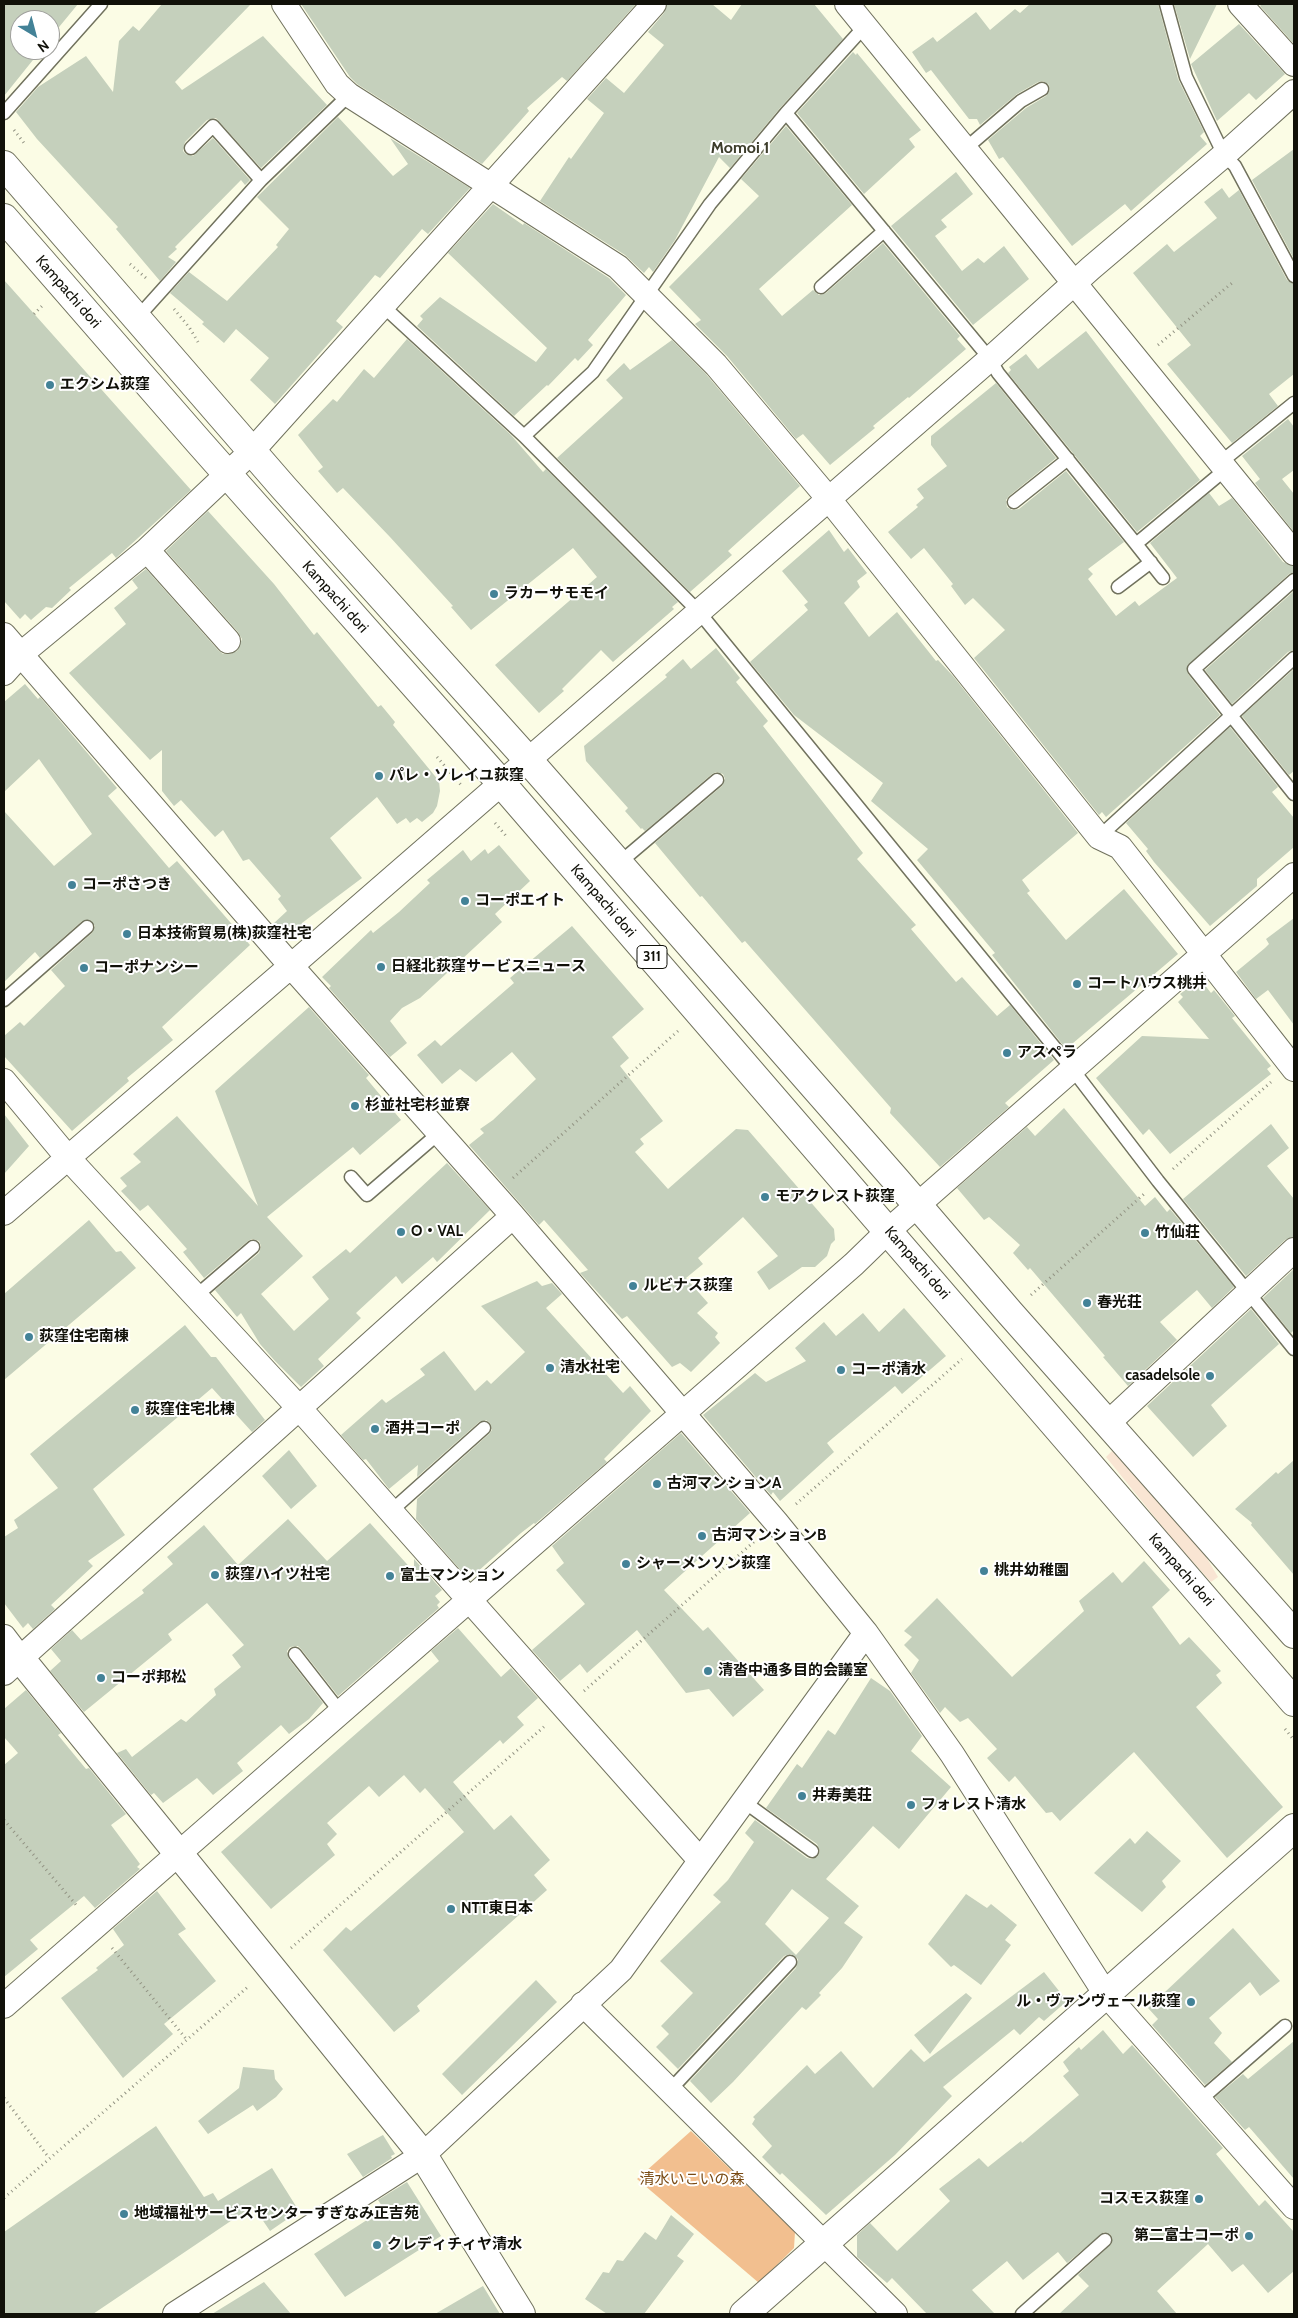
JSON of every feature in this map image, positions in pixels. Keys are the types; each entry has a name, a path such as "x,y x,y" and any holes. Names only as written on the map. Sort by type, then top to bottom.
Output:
{"main road":[{"name":"311","path":"4,165 252,451 529,761 1107,1424 1294,1634"},
{"name":"Kampachi dori","path":"4,218 228,475 502,784 889,1230 1294,1702"},
{"path":"9,1656 179,1854 423,2156 521,2314"},
{"path":"744,2314 823,2242 1294,1828"}],"street":[{"path":"284,4 337,84 349,95 618,267 716,365 828,498 1099,837 1120,847 1294,1069"},
{"path":"4,673 21,654 147,550 252,451 384,307 654,4"},
{"path":"847,4 1294,553"},
{"path":"1240,4 1294,64"},
{"path":"4,1213 529,761 1294,92"},
{"path":"147,550 228,641"},
{"path":"4,635 291,966 513,1216 776,1522 866,1633 952,1754 1105,1993 1294,2207"},
{"path":"5,2002 341,1713 854,1264 889,1230 1294,875"},
{"path":"4,1081 68,1158 300,1409 700,1860"},
{"path":"9,1656 300,1409 513,1216"},
{"path":"1107,1424 1294,1250"},
{"path":"175,2314 423,2156 621,1970 866,1633"},
{"path":"583,2004 671,2089 895,2314"}],"lane":[{"path":"4,113 101,4"},
{"path":"1166,4 1186,77 1224,155 1235,166 1294,276"},
{"path":"524,436 593,372 710,204 786,113 865,26"},
{"path":"965,149 1022,101 1042,89"},
{"path":"137,318 261,180 349,95"},
{"path":"786,113 990,359 998,373 1164,578"},
{"path":"191,148 213,126 261,180"},
{"path":"821,287 884,231"},
{"path":"384,307 524,436 699,612 1073,1070 1158,1181 1294,1349"},
{"path":"1136,544 1294,403"},
{"path":"1014,502 1068,459"},
{"path":"1118,587 1150,562"},
{"path":"1294,580 1194,669 1294,794"},
{"path":"1099,837 1294,658"},
{"path":"618,864 717,780"},
{"path":"4,1000 88,927"},
{"path":"351,1177 367,1195 439,1134"},
{"path":"196,1296 253,1247"},
{"path":"390,1512 484,1428"},
{"path":"295,1654 341,1713"},
{"path":"743,1801 812,1851"},
{"path":"671,2089 790,1962"},
{"path":"1200,2100 1285,2026"},
{"path":"1022,2314 1105,2240"}],"path":[{"path":"1139,362 1232,283"},
{"path":"34,314 43,306"},
{"path":"494,1195 679,1031"},
{"path":"4,2198 567,1708 963,1358"},
{"path":"4,2098 49,2158"}],"shaded area":[{"path":"1112,1451 1202,1550 1218,1577 1211,1582 1174,1541 1106,1457"}],"green space":[{"name":"清水いこいの森","path":"691,2131 795,2232 794,2248 759,2283 637,2179"}],"building":[{"path":"4,4 78,4 60,26 60,10 10,10 10,60 33,60 4,96"},
{"path":"162,4 251,4 175,82 182,90 263,36 327,105 261,168 216,118 207,120 185,142 183,151 193,156 213,138 250,180 245,185 241,180 175,247 177,249 168,257 176,262 160,281 116,229 118,227 37,139 16,112 38,87 86,56 113,92 119,41 133,26 139,31"},
{"path":"301,4 636,4 567,81 562,77 527,108 529,111 482,164 357,84 350,77"},
{"path":"667,4 712,4 731,20 742,4 814,4 843,39 780,108 730,168 719,157 675,240 653,272 649,267 644,273 625,255 540,201 569,157 571,159 604,113 587,99 606,78 624,93 664,45 648,32 664,13"},
{"path":"1030,4 1158,4 1178,79 1204,132 1200,136 1207,144 1131,211 1125,204 1072,246 1003,157 999,159 988,140 1026,108 1046,96 1050,90 1049,85 1043,81 1038,82 1017,94 980,125 977,119 969,119 931,70 926,73 912,52 933,37 937,42 976,12 990,30 1015,9 1020,13"},
{"path":"1174,4 1217,4 1190,59"},
{"path":"1262,4 1294,4 1294,44 1260,6"},
{"path":"1239,24 1285,74 1256,100 1249,93 1217,121 1191,64"},
{"path":"853,52 856,55 857,53 921,130 909,139 915,147 864,194 797,113"},
{"path":"338,117 393,176 408,164 390,138 470,188 428,234 422,229 380,278 375,275 336,321 343,327 275,404 250,380 269,358 236,329 224,343 202,324 204,322 170,293 189,272 227,301 278,247 276,245 289,229 257,197"},
{"path":"786,126 852,205 759,289 782,316 813,290 819,295 826,293 883,243 960,336 957,339 966,349 873,426 875,428 830,465 803,434 796,439 727,356 695,324 701,320 669,287 759,196 741,179"},
{"path":"1294,149 1294,259 1252,180"},
{"path":"956,172 973,194 941,220 947,227 935,236 962,271 978,258 984,263 1004,246 1029,279 973,325 891,226"},
{"path":"1222,188 1229,198 1239,190 1287,280 1294,284 1294,374 1269,394 1278,406 1232,443 1167,364 1191,345 1133,273 1167,244 1174,252 1217,218 1204,202"},
{"path":"493,204 523,225 524,223 609,278 626,295 588,340 593,345 578,361 575,358 548,386 514,416 417,326 423,319 420,316 440,297 536,362 547,348 448,253"},
{"path":"4,280 191,490 116,558 112,553 69,588 71,590 52,608 46,607 31,620 25,614 20,619 4,601"},
{"path":"1086,331 1200,480 1137,532 1008,373 1011,370 1009,367 1026,354 1038,369"},
{"path":"407,339 511,435 543,472 546,469 678,602 672,607 674,609 613,662 601,650 562,689 564,691 539,713 495,665 597,577 573,548 471,630 451,607 453,606 343,488 337,493 318,471 323,467 298,435 333,399 337,402 364,369 374,378"},
{"path":"672,340 706,374 800,486 728,551 732,555 690,592 557,458 623,398 606,380 624,363 630,370"},
{"path":"996,383 1056,458 1009,496 1006,500 1007,507 1012,510 1019,509 1066,471 1124,542 1088,569 1093,574 1088,579 1116,616 1135,601 1139,606 1177,578 1150,543 1209,493 1219,506 1232,498 1283,562 1294,566 1294,572 1289,574 1187,666 1188,674 1220,715 1106,817 1102,812 1099,815 974,658 1005,630 973,598 965,605 951,586 953,584 924,548 911,559 888,532 918,507 916,505 924,498 917,489 947,466 931,445 931,436"},
{"path":"1288,419 1294,427 1294,470 1282,479 1294,494 1294,532 1255,483 1260,479 1242,456"},
{"path":"208,511 274,584 314,635 317,632 378,707 381,705 395,722 393,725 439,781 440,791 437,806 433,813 422,822 417,818 410,823 406,818 397,824 377,797 330,838 362,878 302,923 305,935 281,934 273,924 287,911 278,899 281,896 249,859 243,861 223,830 215,837 181,800 174,806 162,791 162,750 150,760 69,673 126,624 114,608 138,588 132,580 146,569 218,650 223,654 237,651 242,639 238,632 166,551"},
{"path":"829,530 844,552 848,548 867,573 857,581 860,587 844,603 869,637 897,612 936,661 938,660 953,676 1078,833 1022,880 1030,891 1027,893 1066,940 1124,889 1178,954 1066,1049 992,955 995,953 917,860 928,849 871,801 883,783 794,715 750,662 808,610 804,605 808,602 782,571"},
{"path":"1294,591 1294,650 1288,652 1232,704 1205,670"},
{"path":"716,648 740,678 736,682 768,721 763,726 863,853 857,859 916,925 911,929 956,982 962,977 997,1016 1010,1005 1054,1060 1005,1103 1009,1107 940,1167 890,1113 891,1108 745,941 742,943 655,843 722,786 725,779 723,774 716,772 712,774 645,831 625,811 628,808 586,761 584,746 667,677 665,675 683,659 691,669"},
{"path":"1294,669 1294,771 1289,775 1242,716"},
{"path":"25,684 38,699 40,697 117,788 108,796 169,868 177,861 250,945 162,1027 173,1040 127,1078 129,1081 72,1131 4,1056 4,1036 20,1022 24,1026 65,986 51,970 92,933 95,926 90,920 82,921 40,958 35,952 4,982 4,811 54,866 92,834 39,759 4,792 4,702"},
{"path":"1230,727 1278,787 1272,792 1294,818 1294,847 1257,879 1257,886 1210,926 1154,862 1146,851 1148,849 1126,823"},
{"path":"499,845 530,881 495,914 502,922 420,998 402,1008 390,1021 407,1043 390,1057 329,988 331,986 322,977 371,930 373,933 399,912 430,883 427,880 463,850 471,861 485,849 488,854"},
{"path":"1294,918 1294,1025 1268,990 1256,999 1236,972 1269,944 1266,939"},
{"path":"572,926 644,1009 612,1037 629,1058 620,1066 663,1121 640,1139 644,1144 635,1152 668,1189 736,1129 748,1130 834,1229 835,1240 831,1244 827,1256 815,1267 802,1267 769,1290 757,1272 778,1256 743,1217 698,1258 703,1264 686,1278 708,1303 697,1313 718,1333 715,1337 720,1343 691,1372 680,1363 672,1367 627,1316 622,1319 580,1273 588,1270 544,1220 539,1225 469,1145 484,1133 480,1129 493,1120 536,1079 512,1052 476,1082 460,1069 442,1084 417,1055 435,1040 441,1046 514,983 510,978"},
{"path":"1200,979 1211,993 1214,990 1235,1016 1232,1018 1271,1066 1267,1069 1271,1074 1170,1154 1149,1129 1143,1135 1096,1078 1142,1036 1209,1039 1178,1002 1183,997 1180,994"},
{"path":"309,1007 369,1075 366,1078 401,1120 360,1155 353,1147 267,1217 303,1256 261,1294 294,1331 329,1299 312,1277 346,1249 350,1253 447,1163 490,1210 437,1262 433,1257 402,1284 396,1276 356,1313 361,1318 318,1359 324,1366 301,1387 260,1344 241,1313 237,1317 215,1290 259,1253 261,1246 259,1241 252,1239 248,1241 204,1278 183,1252 187,1249 148,1205 140,1211 121,1191 127,1186 120,1178 141,1162 133,1154 177,1116 258,1206 215,1091"},
{"path":"1064,1108 1145,1206 1155,1197 1167,1212 1170,1209 1234,1287 1212,1308 1197,1290 1160,1322 1177,1340 1128,1386 1030,1268 1028,1270 1013,1253 1020,1245 989,1217 984,1220 957,1188 1027,1127 1035,1136"},
{"path":"4,1114 29,1146 4,1174"},
{"path":"1271,1124 1289,1148 1267,1166 1294,1199 1294,1237 1285,1240 1246,1276 1183,1199"},
{"name":"荻窪住宅南棟","path":"89,1220 116,1252 121,1251 136,1268 4,1380 4,1294"},
{"path":"1294,1269 1294,1330 1291,1333 1263,1298"},
{"path":"537,1281 542,1286 552,1283 562,1294 546,1308 623,1393 630,1386 651,1411 604,1459 607,1462 476,1573 470,1569 464,1574 416,1519 417,1499 489,1434 492,1430 490,1423 486,1420 479,1422 417,1477 418,1465 389,1489 366,1459 363,1460 341,1435 382,1399 386,1403 425,1375 420,1369 444,1351 475,1391 487,1380 491,1384 525,1352 481,1306"},
{"path":"904,1308 946,1356 902,1394 895,1386 827,1443 834,1452 780,1501 773,1492 771,1495 703,1415 755,1373 766,1382 806,1361 795,1348 824,1322 836,1336 863,1313 879,1332"},
{"name":"casadelsole","path":"1251,1309 1279,1344 1211,1405 1227,1426 1193,1457 1147,1406"},
{"path":"185,1325 211,1357 216,1357 265,1420 252,1432 212,1388 93,1489 125,1535 88,1561 93,1566 51,1605 55,1609 33,1629 28,1623 23,1628 4,1603 4,1537 18,1528 14,1520 58,1488 30,1454"},
{"path":"681,1433 750,1513 664,1590 703,1631 708,1627 764,1690 733,1717 709,1689 686,1693 637,1630 587,1673 580,1664 560,1681 532,1650 585,1604 556,1570 564,1563 552,1546"},
{"path":"289,1450 317,1486 291,1509 262,1476"},
{"path":"1294,1460 1294,1575 1251,1525 1252,1523 1235,1509 1276,1472 1278,1474"},
{"path":"288,1519 327,1561 370,1523 414,1572 414,1559 442,1590 435,1596 440,1602 437,1605 439,1608 338,1696 301,1649 298,1646 290,1647 287,1651 289,1659 323,1703 309,1719 289,1734 281,1725 237,1763 243,1771 213,1795 197,1778 163,1803 154,1793 151,1795 117,1753 126,1749 132,1757 181,1719 186,1722 216,1695 214,1689 241,1667 232,1655 244,1645 207,1603 168,1634 172,1640 84,1712 50,1671 61,1661 51,1649 72,1630 81,1640 144,1593 142,1590 173,1564 167,1557 204,1525 238,1565"},
{"path":"1144,1561 1170,1590 1152,1607 1180,1645 1189,1637 1221,1671 1216,1675 1222,1683 1196,1707 1283,1807 1227,1858 1134,1752 1060,1821 1052,1812 1046,1813 1015,1776 1009,1782 987,1758 997,1749 968,1718 960,1722 945,1707 940,1713 911,1673 919,1660 904,1645 912,1637 904,1631 937,1598 1012,1677 1084,1611 1079,1601 1113,1572 1122,1583"},
{"path":"458,1628 501,1677 511,1668 538,1698 517,1717 524,1725 503,1744 500,1740 453,1782 494,1830 511,1815 550,1860 534,1875 547,1890 417,2006 420,2011 394,2032 323,1950 346,1927 351,1931 464,1832 425,1788 420,1793 404,1775 379,1797 369,1786 327,1823 337,1834 327,1844 335,1855 271,1909 221,1852 439,1661 431,1651"},
{"path":"871,1678 890,1691 922,1736 911,1751 951,1787 899,1849 873,1826 826,1879 859,1906 844,1923 863,1937 842,1968 819,1993 821,1995 806,2010 802,2007 733,2082 711,2103 690,2081 796,1968 798,1959 791,1954 784,1956 678,2069 656,2047 669,2034 661,2026 693,1993 660,1961 721,1902 713,1895 728,1880 754,1842 745,1833 755,1820 807,1858 812,1859 818,1856 820,1851 817,1844 766,1808 797,1764 802,1768 828,1730 835,1735","holes":["792,1889 829,1918 796,1955 765,1924"]},
{"path":"26,1690 61,1733 58,1735 86,1769 89,1768 126,1814 111,1825 140,1864 137,1867 140,1869 95,1908 84,1896 30,1940 38,1949 4,1977 4,1765 18,1753 4,1737 4,1709"},
{"path":"1147,1831 1181,1861 1162,1881 1166,1887 1142,1912 1094,1873 1130,1838 1135,1844"},
{"path":"157,1891 186,1929 178,1934 216,1981 164,2024 173,2034 123,2078 61,1998 98,1970 96,1968 124,1945 113,1929"},
{"path":"966,1894 987,1908 991,1904 1017,1925 1005,1940 1011,1945 981,1985 954,1965 951,1967 928,1944"},
{"name":"ル・ヴァンヴェール荻窪","path":"1233,1928 1280,1981 1260,1996 1250,1982 1209,2018 1222,2033 1214,2043 1232,2062 1205,2085 1152,2025 1158,2019 1148,2008"},
{"path":"1044,1972 1067,2001 1044,2021 1039,2017 1020,2035 1014,2029 943,2087 952,2096 895,2155 826,2215 782,2173 780,2175 762,2157 772,2146 752,2124 755,2119 753,2117 807,2065 815,2074 841,2051 873,2088 911,2049 924,2062"},
{"path":"536,1980 557,2002 462,2095 442,2074"},
{"path":"966,1993 972,1998 930,2054 914,2035"},
{"path":"1103,2030 1123,2054 1132,2045 1223,2148 1216,2154 1259,2206 1265,2200 1294,2232 1294,2271 1268,2293 1243,2264 1232,2272 1208,2244 1157,2291 1177,2314 1059,2314 1089,2286 1078,2275 1112,2243 1111,2235 1104,2232 1067,2263 1058,2252 1023,2280 1007,2261 972,2290 995,2314 927,2314 892,2278 887,2283 857,2257 857,2235 870,2223 897,2251 950,2201 939,2189 979,2158 988,2167 1021,2141 1022,2143 1079,2095 1063,2076 1069,2071 1063,2062 1079,2047 1081,2050"},
{"path":"1294,2041 1294,2179 1249,2127 1245,2130 1215,2097 1243,2074 1248,2079"},
{"path":"243,2067 274,2070 275,2079 283,2089 276,2097 257,2111 253,2105 208,2134 198,2121 239,2088"},
{"name":"地域福祉サービスセンターすぎなみ正吉苑","path":"156,2126 204,2197 213,2193 218,2201 272,2168 299,2211 270,2231 253,2206 93,2314 4,2314 4,2232"},
{"path":"383,2135 395,2154 363,2177 347,2154"},
{"name":"クレディチィヤ清水","path":"407,2182 441,2236 345,2297 314,2254 384,2209 378,2200"},
{"path":"671,2215 694,2234 677,2256 684,2261 644,2314 607,2314 585,2299 603,2272 609,2273 617,2260 623,2261 645,2232 656,2240"},
{"path":"264,2282 291,2314 212,2314"},
{"path":"483,2286 500,2314 435,2314"}],"place":[{"name":"エクシム荻窪","path":"50,385"},
{"name":"ラカーサモモイ","path":"494,594"},
{"name":"パレ・ソレイユ荻窪","path":"379,776"},
{"name":"コーポさつき","path":"72,885"},
{"name":"コーポエイト","path":"465,901"},
{"name":"日本技術貿易(株)荻窪社宅","path":"127,934"},
{"name":"日経北荻窪サービスニュース","path":"381,967"},
{"name":"コーポナンシー","path":"84,968"},
{"name":"コートハウス桃井","path":"1077,984"},
{"name":"アスペラ","path":"1007,1053"},
{"name":"杉並社宅杉並寮","path":"355,1106"},
{"name":"モアクレスト荻窪","path":"765,1197"},
{"name":"O・VAL","path":"401,1232"},
{"name":"竹仙荘","path":"1145,1233"},
{"name":"ルビナス荻窪","path":"633,1286"},
{"name":"春光荘","path":"1087,1303"},
{"name":"荻窪住宅南棟","path":"29,1337"},
{"name":"清水社宅","path":"550,1368"},
{"name":"コーポ清水","path":"841,1370"},
{"name":"casadelsole","path":"1210,1376"},
{"name":"荻窪住宅北棟","path":"135,1410"},
{"name":"酒井コーポ","path":"375,1429"},
{"name":"古河マンションA","path":"657,1484"},
{"name":"古河マンションB","path":"702,1536"},
{"name":"シャーメンソン荻窪","path":"626,1564"},
{"name":"桃井幼稚園","path":"984,1571"},
{"name":"荻窪ハイツ社宅","path":"215,1575"},
{"name":"富士マンション","path":"390,1576"},
{"name":"清沓中通多目的会議室","path":"708,1671"},
{"name":"コーポ邦松","path":"101,1678"},
{"name":"井寿美荘","path":"802,1796"},
{"name":"フォレスト清水","path":"911,1805"},
{"name":"NTT東日本","path":"451,1909"},
{"name":"ル・ヴァンヴェール荻窪","path":"1191,2002"},
{"name":"コスモス荻窪","path":"1199,2199"},
{"name":"地域福祉サービスセンターすぎなみ正吉苑","path":"124,2214"},
{"name":"第二富士コーポ","path":"1249,2236"},
{"name":"クレディチィヤ清水","path":"377,2245"}],"district":[{"name":"Momoi 1","path":"740,148"}]}
